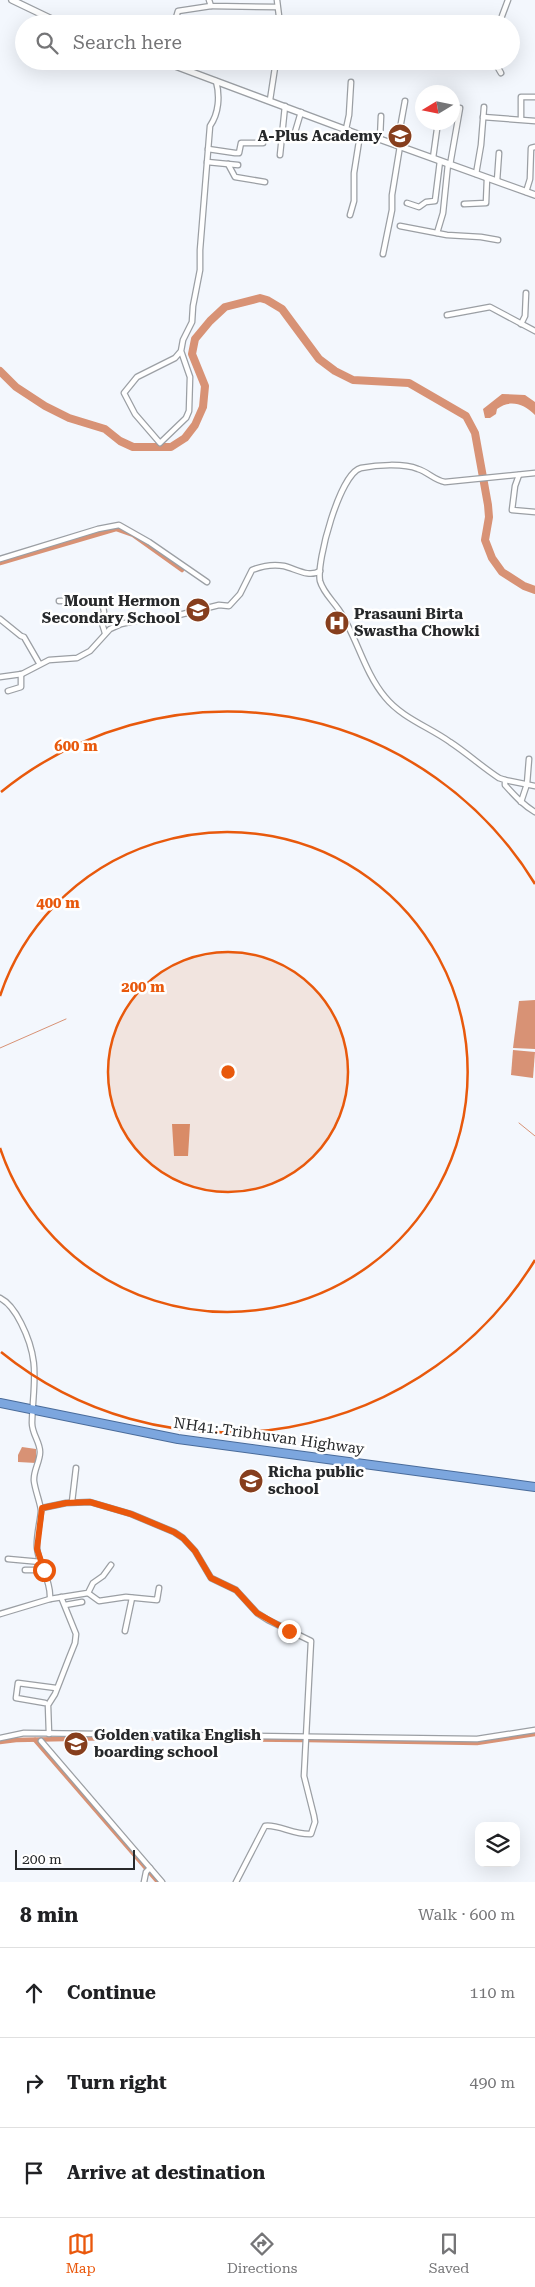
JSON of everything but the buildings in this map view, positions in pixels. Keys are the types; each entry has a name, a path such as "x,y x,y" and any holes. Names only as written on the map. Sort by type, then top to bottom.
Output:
{"highway":[{"name":"NH41: Tribhuvan Highway","path":"0,1403 178,1438 535,1486"}],"street":[{"path":"12,0 43,15"},
{"path":"209,0 211,6"},
{"path":"278,0 278,15"},
{"path":"502,15 508,0"},
{"path":"176,15 178,11 211,6 277,7"},
{"path":"187,70 360,135 380,139 535,195"},
{"path":"270,100 275,70"},
{"path":"499,70 501,74"},
{"path":"181,351 175,358 137,377 124,393 135,414 160,443 186,418 189,411 190,377 181,351 183,340 192,322 200,270 210,126 215,118 219,93 216,81"},
{"path":"346,129 349,115 351,82"},
{"path":"521,119 521,97 535,97"},
{"path":"384,254 392,210 392,195 404,101"},
{"path":"280,155 285,106"},
{"path":"476,174 481,145 484,107"},
{"path":"293,139 301,112"},
{"path":"380,139 381,116"},
{"path":"483,117 535,121"},
{"path":"433,158 437,130"},
{"path":"437,233 443,213 456,130"},
{"path":"350,215 354,201 354,172 360,135"},
{"path":"208,149 239,153 242,143 263,143"},
{"path":"526,192 532,172 530,148 535,147"},
{"path":"497,181 499,153"},
{"path":"407,203 419,206 426,202 435,201 440,161"},
{"path":"207,162 238,165"},
{"path":"228,164 235,177 265,182"},
{"path":"464,204 486,203 487,178"},
{"path":"400,226 437,233 498,240"},
{"path":"521,324 525,316 526,293"},
{"path":"448,315 490,307 535,332"},
{"path":"535,473 455,482 437,480 414,467 360,468 352,473 345,482 334,509 320,571 323,588 346,621 385,698 406,716 450,742 499,778 535,786"},
{"path":"520,474 515,486 512,510 535,512"},
{"path":"0,559 88,532 119,525 149,542 207,582"},
{"path":"0,677 21,674 29,671 39,663 49,660 77,658 84,655 105,633 121,624 171,617 203,608 229,606 240,594 252,570 260,567 284,566 310,574 320,571"},
{"path":"59,601 93,600 103,606 104,612 101,620 105,633"},
{"path":"0,620 24,637 39,663"},
{"path":"8,691 21,687 21,674"},
{"path":"521,802 526,784 529,759"},
{"path":"505,780 506,785 521,802 535,812"},
{"path":"0,1298 8,1303 17,1315 30,1341 36,1363 32,1425 34,1437 40,1445 40,1453 34,1480 38,1502 42,1508 37,1549 49,1583 50,1599"},
{"path":"72,1502 76,1468"},
{"path":"42,1508 72,1502 90,1502 152,1522 174,1532 183,1538 195,1551 211,1578 236,1590 257,1613 311,1642 304,1776 315,1822 311,1834 286,1831 274,1825 265,1826 236,1882"},
{"path":"8,1559 40,1562"},
{"path":"88,1593 93,1584 103,1576 111,1565"},
{"path":"24,1570 44,1570"},
{"path":"0,1614 50,1599 88,1593 99,1600 132,1598 156,1600 158,1588"},
{"path":"49,1734 48,1705 75,1643 76,1634 61,1598"},
{"path":"125,1630 132,1598"},
{"path":"65,1605 82,1602"},
{"path":"45,1704 16,1698 18,1684 56,1688"},
{"path":"0,1738 24,1733 476,1739 535,1730"},
{"path":"40,1741 162,1882"},
{"path":"144,1882 146,1872 150,1868"}],"shaded area":[{"path":"502,394 525,395 535,402 535,415 517,404 507,404 497,409 496,414 490,418 485,418 483,409"},
{"path":"535,1000 535,1049 513,1048 519,1001"},
{"path":"513,1050 535,1052 533,1078 511,1075"},
{"path":"172,1124 190,1124 188,1156 174,1156"},
{"path":"22,1447 36,1449 36,1463 18,1462 18,1455"}],"waterway":[{"path":"0,371 16,387 45,406 69,418 105,429 120,441 133,447 171,447 185,438 195,425 203,407 205,386 192,354 195,339 225,307 260,298 267,300 282,309 319,359 335,371 353,380 409,383 466,416 475,433 488,505 489,517 485,540 492,558 502,572 524,586 535,590"},
{"path":"0,563 116,529 133,535 182,570"},
{"path":"0,1048 66,1019"},
{"path":"519,1123 535,1136"},
{"path":"308,1740 477,1743 535,1734"},
{"path":"0,1742 115,1738 303,1740"},
{"path":"35,1740 158,1882"}],"place":[{"name":"A-Plus Academy","path":"400,136"},
{"name":"Mount Hermon Secondary School","path":"198,610"},
{"name":"Prasauni Birta Swastha Chowki","path":"337,623"},
{"name":"Richa public school","path":"251,1481"},
{"name":"Golden vatika English boarding school","path":"76,1744"}],"route":[{"path":"44,1570 37,1549 42,1508 80,1501 104,1505 152,1522 183,1538 195,1551 211,1578 236,1590 257,1613 289,1631"}]}
